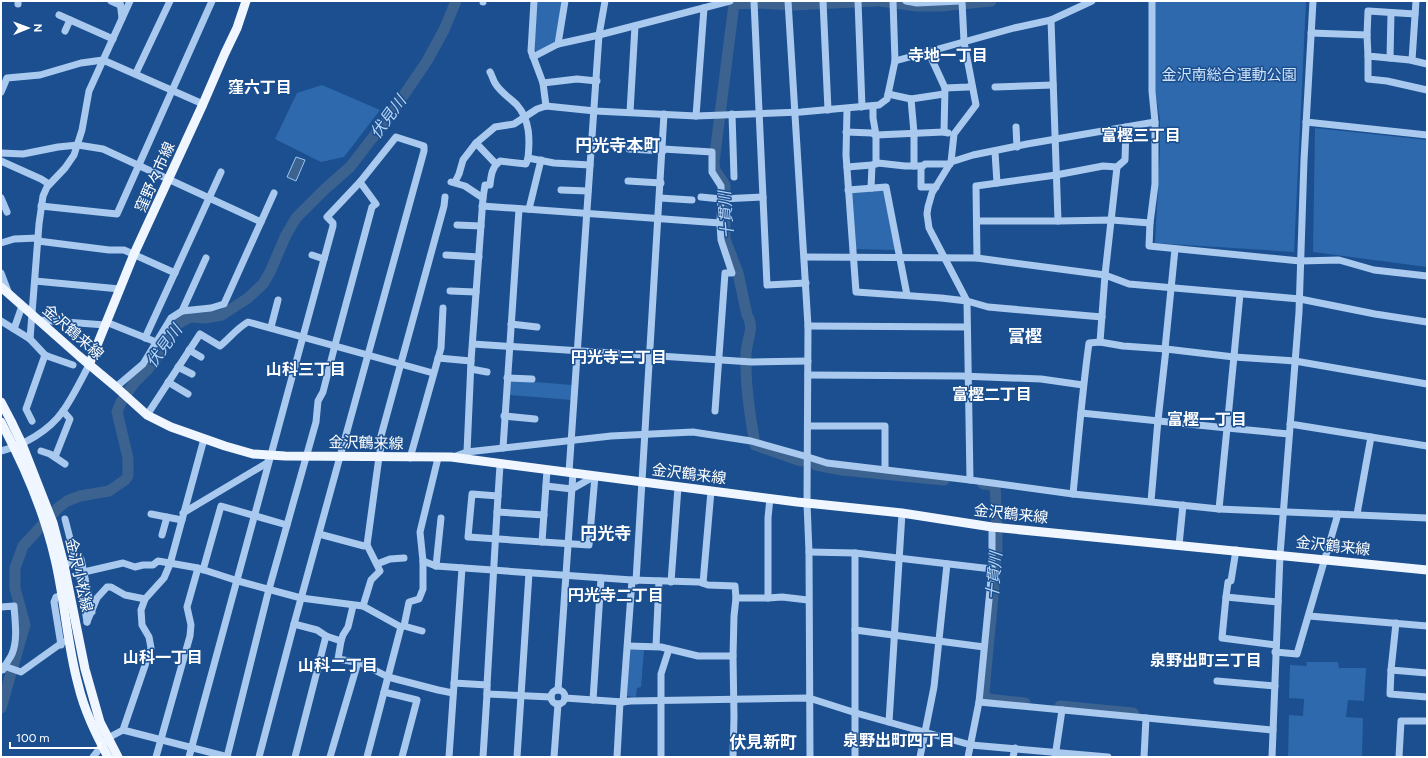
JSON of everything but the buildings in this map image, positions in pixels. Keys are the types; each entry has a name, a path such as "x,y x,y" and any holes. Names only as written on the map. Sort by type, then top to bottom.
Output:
{"main road":[{"name":"窪野々市線","path":"89,365 134,254 237,28 246,1"},
{"name":"金沢鶴来線","path":"1,287 146,415 171,427 253,454 340,457 451,457 500,465 571,472 807,503 902,513 996,527 1427,570"},
{"name":"金沢小松線","path":"1,402 11,421 18,445 46,513 53,523 64,564 85,669 108,757"},
{"name":"金沢小松線","path":"1,422 18,445"},
{"name":"金沢小松線","path":"46,513 46,530 55,559 78,685 93,727 118,757"}],"street":[{"path":"111,1 120,3 122,18"},
{"path":"30,339 35,318 34,281 43,196 50,184 74,155 78,145 89,91 130,1"},
{"path":"136,74 170,1"},
{"path":"41,206 117,214 212,1"},
{"path":"534,1 531,51 543,83 546,106"},
{"path":"558,44 565,1"},
{"path":"558,690 572,489 571,440 577,351 595,111 599,35 605,1"},
{"path":"534,57 558,44 599,35 730,1"},
{"path":"906,1 924,3 962,2 964,42 976,106 954,134 951,163 932,193 927,214 930,228 967,301 970,480"},
{"path":"895,60 1014,28 1051,20 1092,1"},
{"path":"1152,1 1152,91 1156,122 1155,184 1150,223 1149,246 1300,260 1339,260 1374,270 1427,276"},
{"path":"1272,757 1280,555 1300,298 1300,260 1306,122 1313,1"},
{"path":"1412,60 1416,1"},
{"path":"858,2 862,107"},
{"path":"754,3 767,285 806,283"},
{"path":"788,3 805,257 808,326 807,503 809,552 808,600 810,757"},
{"path":"823,3 828,110"},
{"path":"483,198 453,182 459,174 463,160 476,143 495,128 514,124 537,109 546,106 595,111 696,116 795,112 879,105 887,99 895,60 893,3"},
{"path":"696,116 704,8"},
{"path":"1415,14 1368,11 1368,79 1387,81 1427,90"},
{"path":"1390,58 1391,13"},
{"path":"59,14 113,39"},
{"path":"65,31 70,20"},
{"path":"1051,20 1058,220"},
{"path":"630,112 635,26"},
{"path":"1311,33 1367,35"},
{"path":"928,51 945,91 944,132"},
{"path":"1368,56 1412,60 1427,64"},
{"path":"1,92 7,78 40,75 81,63 103,60 203,104"},
{"path":"467,452 471,360 482,206 485,184 490,185 491,173 496,164 500,161 526,164 529,143 528,128 525,117 517,106 495,84 490,72"},
{"path":"543,83 577,79 597,81"},
{"path":"995,87 1053,85"},
{"path":"888,94 911,99 972,86"},
{"path":"911,99 917,166 921,187 936,187"},
{"path":"871,188 876,135 873,118 873,106"},
{"path":"846,108 848,190 856,292 967,301 988,307 1102,318"},
{"path":"617,757 642,482 664,114"},
{"path":"732,114 734,177"},
{"path":"847,167 874,165 917,166 925,164 951,163 973,155 1156,122"},
{"path":"1306,122 1427,135"},
{"path":"1016,127 1017,147"},
{"path":"1100,342 1105,275 1117,167 1125,160 1126,127"},
{"path":"846,132 872,133 876,135 944,132 954,134"},
{"path":"189,757 238,581 270,455 333,226 333,223 327,217 360,182 396,137 424,146 259,757"},
{"path":"476,143 496,164"},
{"path":"1,153 23,154 58,147 78,145 103,149 261,222"},
{"path":"630,149 712,152 712,172 721,186 724,199 720,223 721,240 732,273 725,273 716,411"},
{"path":"995,152 997,183"},
{"path":"528,158 554,163 590,165"},
{"path":"529,210 541,160"},
{"path":"1,161 50,184"},
{"path":"977,258 976,186 1056,175 1103,166 1117,167"},
{"path":"145,338 221,172"},
{"path":"628,181 661,183"},
{"path":"123,730 227,757 269,589 316,422 318,401 323,392 334,345 372,208 376,204 360,182"},
{"path":"848,190 886,187 906,295"},
{"path":"561,190 588,191"},
{"path":"182,310 211,308 224,304 274,193"},
{"path":"363,606 371,580 380,571 367,545 382,442 381,436 443,213 445,197"},
{"path":"701,197 724,199 763,197"},
{"path":"1,198 6,212"},
{"path":"660,198 692,200"},
{"path":"482,206 720,223"},
{"path":"503,448 519,209"},
{"path":"977,221 1112,220 1150,223"},
{"path":"457,225 481,226"},
{"path":"1,244 14,239 38,240 109,250 124,250 175,273"},
{"path":"1151,502 1175,249"},
{"path":"312,255 324,259"},
{"path":"446,255 479,257"},
{"path":"805,257 853,256 977,258 1105,275 1129,284 1300,298 1375,314 1427,322"},
{"path":"117,388 143,364 171,318 182,310 206,258"},
{"path":"1,273 10,296"},
{"path":"34,281 120,289"},
{"path":"450,291 476,292"},
{"path":"1219,508 1240,294"},
{"path":"271,327 278,300"},
{"path":"14,329 22,306"},
{"path":"410,458 438,358 443,308"},
{"path":"35,318 105,324 156,342"},
{"path":"1,321 30,339 45,354 73,365"},
{"path":"146,415 200,334 220,346 233,335 238,328 248,322 271,327 303,338 401,363 433,373"},
{"path":"511,324 537,327"},
{"path":"808,326 967,327"},
{"path":"1073,494 1083,385 1089,343 1100,342 1123,346 1234,357 1295,361 1427,384"},
{"path":"473,344 746,361 808,361"},
{"path":"189,350 201,356"},
{"path":"32,421 26,409 45,354"},
{"path":"438,358 471,360"},
{"path":"1,451 18,445 41,432 56,419 63,411 89,365"},
{"path":"178,367 192,374"},
{"path":"471,369 486,372"},
{"path":"808,375 1041,379 1083,385"},
{"path":"507,378 532,379"},
{"path":"168,382 188,394"},
{"path":"55,457 70,419 63,411"},
{"path":"1081,413 1289,434"},
{"path":"504,416 535,418"},
{"path":"1290,424 1427,446"},
{"path":"808,426 885,426 885,470"},
{"path":"451,457 467,452 571,440 645,433 693,432 754,442 808,456 826,463 1073,494 1219,508 1427,518"},
{"path":"1357,514 1371,437"},
{"path":"93,757 105,742 123,730 151,648 149,637 142,625 141,610 145,599 164,578 170,564 204,439"},
{"path":"41,452 50,454 66,464"},
{"path":"151,514 167,517 182,517 267,463 270,455"},
{"path":"367,757 409,602 419,599 423,588 423,561 420,532 438,458"},
{"path":"483,757 500,465"},
{"path":"542,542 547,470"},
{"path":"498,496 472,494 468,537 589,545 595,476"},
{"path":"546,486 572,489 595,476"},
{"path":"671,582 678,487"},
{"path":"703,584 711,491"},
{"path":"768,598 768,518 770,498"},
{"path":"1179,545 1183,505"},
{"path":"156,757 190,636 191,625 187,606 221,506 287,525"},
{"path":"497,512 544,515"},
{"path":"889,722 902,513"},
{"path":"1236,550 1231,581 1228,582 1222,638 1276,648 1297,654 1338,514"},
{"path":"162,535 167,517"},
{"path":"436,566 441,518"},
{"path":"65,519 74,554 81,559 92,613"},
{"path":"968,757 979,702 996,527"},
{"path":"319,534 364,546 367,545"},
{"path":"809,552 855,553 992,569"},
{"path":"855,553 855,757"},
{"path":"377,564 390,559 404,558"},
{"path":"84,572 123,563 135,567 153,565 158,561 200,569 301,598 353,606 363,606 402,626 422,631"},
{"path":"423,561 436,566 634,581 735,586 733,757"},
{"path":"64,564 76,562 78,565 87,622 97,598 107,587 111,587 125,595 145,599"},
{"path":"920,757 934,687 947,564"},
{"path":"449,757 462,568"},
{"path":"517,757 529,573"},
{"path":"593,700 601,578"},
{"path":"656,646 658,581"},
{"path":"1,607 14,606 15,622 15,638 12,653 3,668 21,672 62,644 54,602 56,597 62,594"},
{"path":"736,598 782,597 808,600"},
{"path":"1226,597 1278,602"},
{"path":"353,606 348,627 341,641 338,659 358,662 388,677 438,690 453,692"},
{"path":"1309,616 1427,626"},
{"path":"1396,623 1390,694 1427,697"},
{"path":"294,624 317,630 326,636 341,641"},
{"path":"855,630 984,647"},
{"path":"295,757 326,636"},
{"path":"628,646 656,646 698,656 733,656"},
{"path":"661,757 661,674 668,649"},
{"path":"330,757 358,662"},
{"path":"1392,670 1427,672"},
{"path":"1217,681 1274,686"},
{"path":"454,683 487,685"},
{"path":"551,697 554,691 558,690"},
{"path":"558,690 564,693 565,698"},
{"path":"384,692 417,700 402,757"},
{"path":"487,694 551,697"},
{"path":"551,697 554,703 558,704"},
{"path":"565,698 622,702 809,698 856,713 971,744 1056,754 1108,757"},
{"path":"558,704 563,702 565,698"},
{"path":"979,702 1273,730"},
{"path":"554,757 558,704"},
{"path":"1056,754 1062,710"},
{"path":"1144,757 1146,718"},
{"path":"1399,757 1401,721 1427,721"},
{"path":"1013,757 1015,748"}],"green space":[{"path":"537,1 563,1 554,43 537,52 534,49"},
{"name":"金沢南総合運動公園","path":"1155,1 1306,1 1294,252 1155,243 1160,151 1160,120 1155,90"},
{"path":"322,85 380,110 344,157 321,162 275,139 297,93"},
{"path":"1315,128 1427,140 1427,267 1313,252"},
{"path":"885,190 895,250 855,249 852,193"},
{"path":"509,380 573,385 572,400 509,395"},
{"path":"630,650 644,650 641,687 637,688 636,697 627,696"},
{"path":"1306,662 1338,662 1339,668 1366,668 1364,701 1348,700 1346,717 1363,718 1362,757 1288,757 1289,715 1303,716 1304,699 1289,698 1290,665 1307,666"}],"shaded area":[{"path":"296,157 305,160 296,181 287,177"}],"waterway":[{"name":"伏見川","path":"1,708 25,625 15,588 15,568 23,546 58,508 67,501 80,496 109,491 125,480 128,476 128,458 117,412 121,402 134,383 148,369 167,342 176,325 190,317 205,318 222,315 248,298 263,284 270,272 286,235 296,218 350,167 391,114 427,61 444,30 456,1"},
{"name":"十貫川","path":"801,461 755,445 751,422 746,365 750,324 738,273 725,239 725,185 715,170 714,162 734,4 759,3 793,5 876,1"},
{"name":"十貫川","path":"880,1 917,6 941,6 991,1"},
{"name":"十貫川","path":"816,465 842,470 944,480"},
{"name":"十貫川","path":"983,484 995,485 997,523 997,546 984,693 987,699 1025,703"},
{"name":"十貫川","path":"1060,706 1134,714"}],"district":[{"name":"寺地一丁目","path":"948,55"},
{"name":"窪六丁目","path":"260,87"},
{"name":"富樫三丁目","path":"1141,135"},
{"name":"円光寺本町","path":"618,145"},
{"name":"富樫","path":"1025,336"},
{"name":"円光寺三丁目","path":"619,357"},
{"name":"山科三丁目","path":"306,369"},
{"name":"富樫二丁目","path":"992,394"},
{"name":"富樫一丁目","path":"1207,419"},
{"name":"円光寺","path":"606,533"},
{"name":"円光寺二丁目","path":"616,595"},
{"name":"山科一丁目","path":"163,657"},
{"name":"泉野出町三丁目","path":"1206,660"},
{"name":"山科二丁目","path":"338,665"},
{"name":"泉野出町四丁目","path":"899,740"},
{"name":"伏見新町","path":"763,742"}]}
